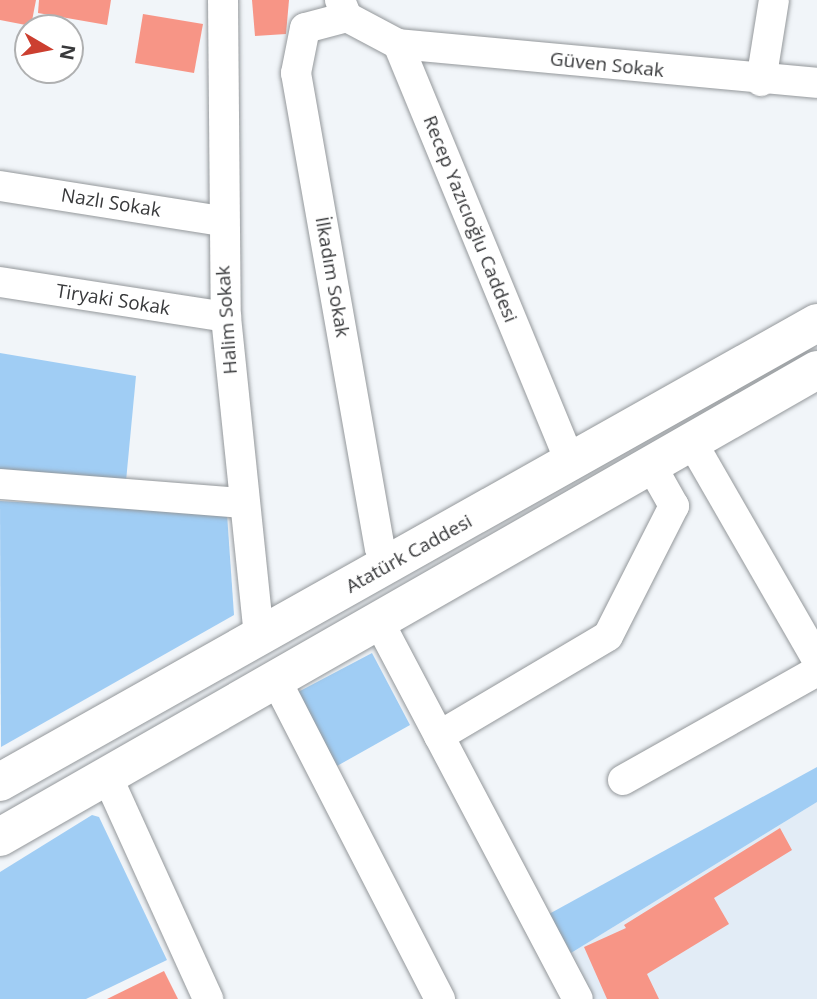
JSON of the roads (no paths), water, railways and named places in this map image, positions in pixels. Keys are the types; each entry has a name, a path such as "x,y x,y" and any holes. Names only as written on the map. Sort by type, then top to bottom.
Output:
{"main road":[{"name":"Atatürk Caddesi","path":"1,779 390,565 817,323"},
{"path":"0,837 693,444 817,370"}],"street":[{"name":"Halim Sokak","path":"223,0 221,221 226,317 241,503 259,638"},
{"path":"761,81 774,0"},
{"path":"344,9 398,44"},
{"name":"İlkadım Sokak","path":"344,9 306,29 296,73 380,548 390,565"},
{"name":"Güven Sokak","path":"398,44 761,81 817,83"},
{"name":"Recep Yazıcıoğlu Caddesi","path":"398,44 570,464"},
{"name":"Nazlı Sokak","path":"0,186 221,221"},
{"name":"Tiryaki Sokak","path":"0,282 226,317"},
{"path":"693,444 817,660"},
{"path":"439,736 608,636 674,506 652,467"},
{"path":"0,484 241,503"},
{"path":"379,622 578,999"},
{"path":"623,780 817,671"},
{"path":"276,680 440,999"},
{"path":"107,776 208,999"}]}
